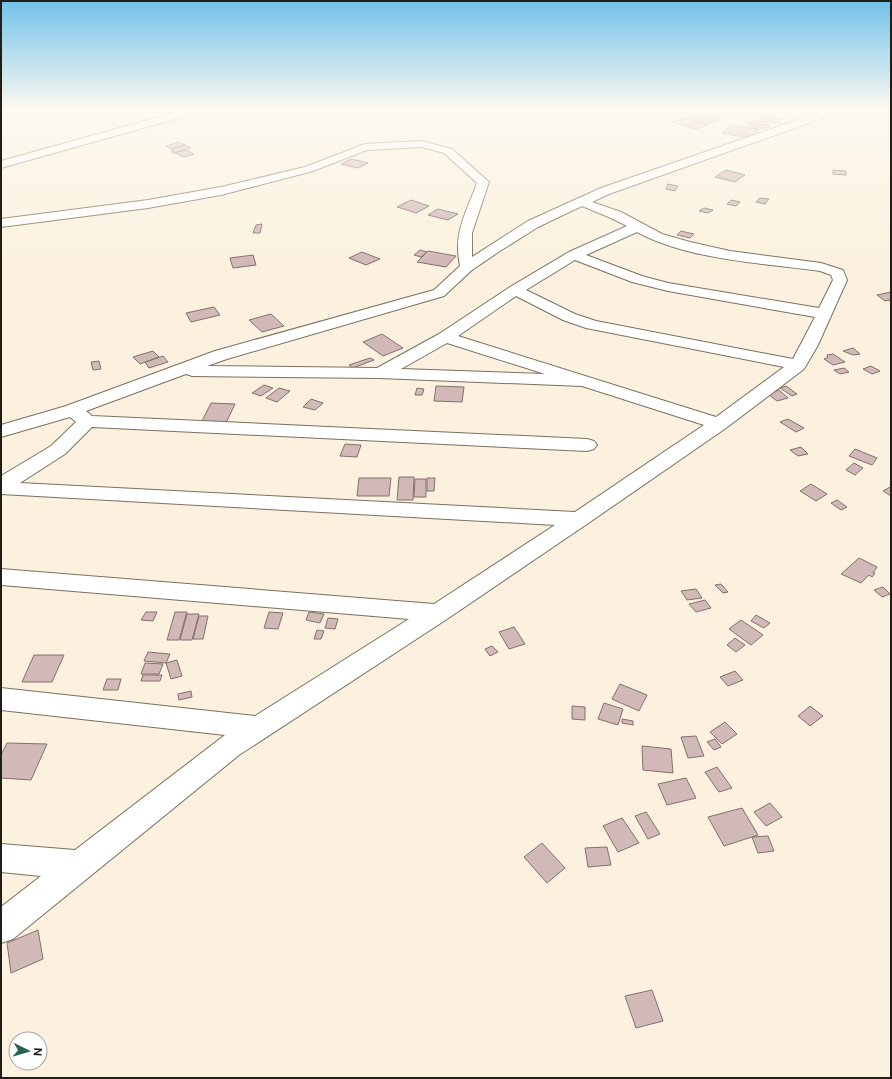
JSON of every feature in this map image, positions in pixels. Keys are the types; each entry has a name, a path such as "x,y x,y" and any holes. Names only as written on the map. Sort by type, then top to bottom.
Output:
{"street":[{"path":"1,165 17,160"},
{"path":"1,223 148,204 221,191 309,169 330,160"},
{"path":"459,160 483,182 469,218 463,240 467,267"},
{"path":"80,416 176,371 221,355 439,293 467,267 533,224 605,191 626,193 709,160"},
{"path":"616,215 626,193"},
{"path":"1,927 229,747 438,613 719,424 798,365 810,345 840,280 838,274 832,270 821,267 730,255 687,246 657,236 616,215 582,202"},
{"path":"380,373 445,337 515,290 574,255 638,226"},
{"path":"574,255 637,279 668,287 825,314"},
{"path":"515,290 569,317 592,325 668,341 798,365"},
{"path":"445,337 719,424"},
{"path":"176,371 380,373 582,381"},
{"path":"1,487 64,446 79,431 80,416"},
{"path":"1,431 80,416 587,445"},
{"path":"1,487 579,518"},
{"path":"1,577 438,613"},
{"path":"1,699 259,728"},
{"path":"1,858 80,865"}],"building":[{"path":"348,160 368,163 358,168 341,164"},
{"path":"726,170 745,175 735,182 715,177"},
{"path":"833,170 846,171 846,175 833,174"},
{"path":"668,184 678,186 675,191 666,189"},
{"path":"760,198 769,199 765,204 756,202"},
{"path":"411,200 429,206 416,213 397,207"},
{"path":"731,200 740,202 736,206 727,204"},
{"path":"704,208 713,210 708,213 699,211"},
{"path":"438,209 458,214 448,220 428,215"},
{"path":"262,224 260,233 253,233 256,225"},
{"path":"681,231 694,234 690,238 677,235"},
{"path":"420,250 427,252 421,257 414,255"},
{"path":"428,251 456,256 446,267 417,262"},
{"path":"362,252 380,259 366,265 349,258"},
{"path":"253,255 256,265 233,268 230,258"},
{"path":"891,292 891,302 889,300 885,301 877,295"},
{"path":"214,307 220,315 191,322 186,313"},
{"path":"271,314 284,326 262,332 249,320"},
{"path":"382,334 403,348 383,356 363,342"},
{"path":"853,348 860,354 853,355 843,351"},
{"path":"153,351 159,357 140,364 133,357"},
{"path":"833,354 845,362 833,365 824,359 828,357 827,355"},
{"path":"163,356 168,362 149,368 145,362"},
{"path":"370,358 374,360 353,368 349,365"},
{"path":"99,361 101,369 93,370 91,362"},
{"path":"871,366 880,371 872,374 863,369"},
{"path":"844,368 849,372 840,374 834,370"},
{"path":"264,385 273,388 261,396 252,393"},
{"path":"436,386 464,387 462,402 434,401"},
{"path":"786,386 797,394 792,396 780,388"},
{"path":"279,388 290,391 277,402 266,398"},
{"path":"417,388 424,389 422,395 415,395"},
{"path":"779,390 788,398 777,401 768,394"},
{"path":"311,399 323,403 315,410 303,407"},
{"path":"211,403 235,404 226,423 202,421"},
{"path":"788,419 804,428 796,432 780,422"},
{"path":"345,444 361,445 357,457 340,456"},
{"path":"801,447 808,454 798,456 790,450"},
{"path":"855,449 877,458 872,465 849,456"},
{"path":"854,463 863,468 855,475 846,470"},
{"path":"399,477 414,477 413,500 397,500"},
{"path":"359,478 391,478 389,496 357,496"},
{"path":"427,478 435,478 434,491 427,491"},
{"path":"415,479 426,479 426,497 414,497"},
{"path":"811,484 827,494 816,501 800,491"},
{"path":"890,487 891,488 891,496 883,491"},
{"path":"837,500 847,507 841,510 831,503"},
{"path":"859,558 877,567 872,577 869,575 861,583 841,574"},
{"path":"721,584 728,592 723,593 715,585"},
{"path":"883,587 890,594 882,597 874,590"},
{"path":"696,589 702,598 687,600 681,591"},
{"path":"705,600 711,608 696,612 689,604"},
{"path":"146,612 157,612 153,621 141,620"},
{"path":"175,612 187,612 179,640 167,640"},
{"path":"269,612 283,613 278,629 264,628"},
{"path":"309,612 324,614 320,623 306,620"},
{"path":"187,614 199,614 192,640 180,640"},
{"path":"756,615 770,623 764,628 751,621"},
{"path":"199,616 208,616 203,639 193,639"},
{"path":"328,618 338,619 335,629 325,628"},
{"path":"741,620 763,635 751,645 729,629"},
{"path":"514,627 525,644 509,649 499,632"},
{"path":"317,630 324,631 321,639 314,639"},
{"path":"735,638 745,645 736,652 727,645"},
{"path":"492,646 498,652 490,656 485,649"},
{"path":"148,652 170,654 166,663 144,661"},
{"path":"34,655 64,655 52,682 22,682"},
{"path":"177,660 182,676 171,679 166,663"},
{"path":"145,663 163,664 159,674 141,674"},
{"path":"735,671 743,680 728,686 720,677"},
{"path":"143,675 162,675 160,681 141,681"},
{"path":"107,679 121,679 118,690 103,690"},
{"path":"620,684 647,695 639,711 612,699"},
{"path":"191,691 192,697 179,700 178,694"},
{"path":"604,703 623,709 618,725 598,719"},
{"path":"572,706 585,707 585,720 572,719"},
{"path":"810,706 823,716 810,726 798,716"},
{"path":"622,719 633,721 633,725 622,723"},
{"path":"725,722 737,734 722,744 710,732"},
{"path":"696,736 704,756 688,758 681,737"},
{"path":"715,739 721,747 714,750 707,742"},
{"path":"7,743 47,744 31,780 1,778 1,755"},
{"path":"642,746 671,749 673,773 643,770"},
{"path":"717,767 732,788 719,792 705,772"},
{"path":"686,778 696,798 667,805 658,784"},
{"path":"770,803 782,817 766,826 754,812"},
{"path":"742,808 758,835 724,846 708,817"},
{"path":"646,812 660,834 648,839 635,816"},
{"path":"622,818 639,843 618,852 603,826"},
{"path":"768,836 774,851 758,853 752,837"},
{"path":"542,843 565,868 547,883 524,857"},
{"path":"607,847 611,865 588,867 585,848"},
{"path":"38,930 43,959 11,973 7,943"},
{"path":"652,990 663,1021 636,1028 625,996"}]}
